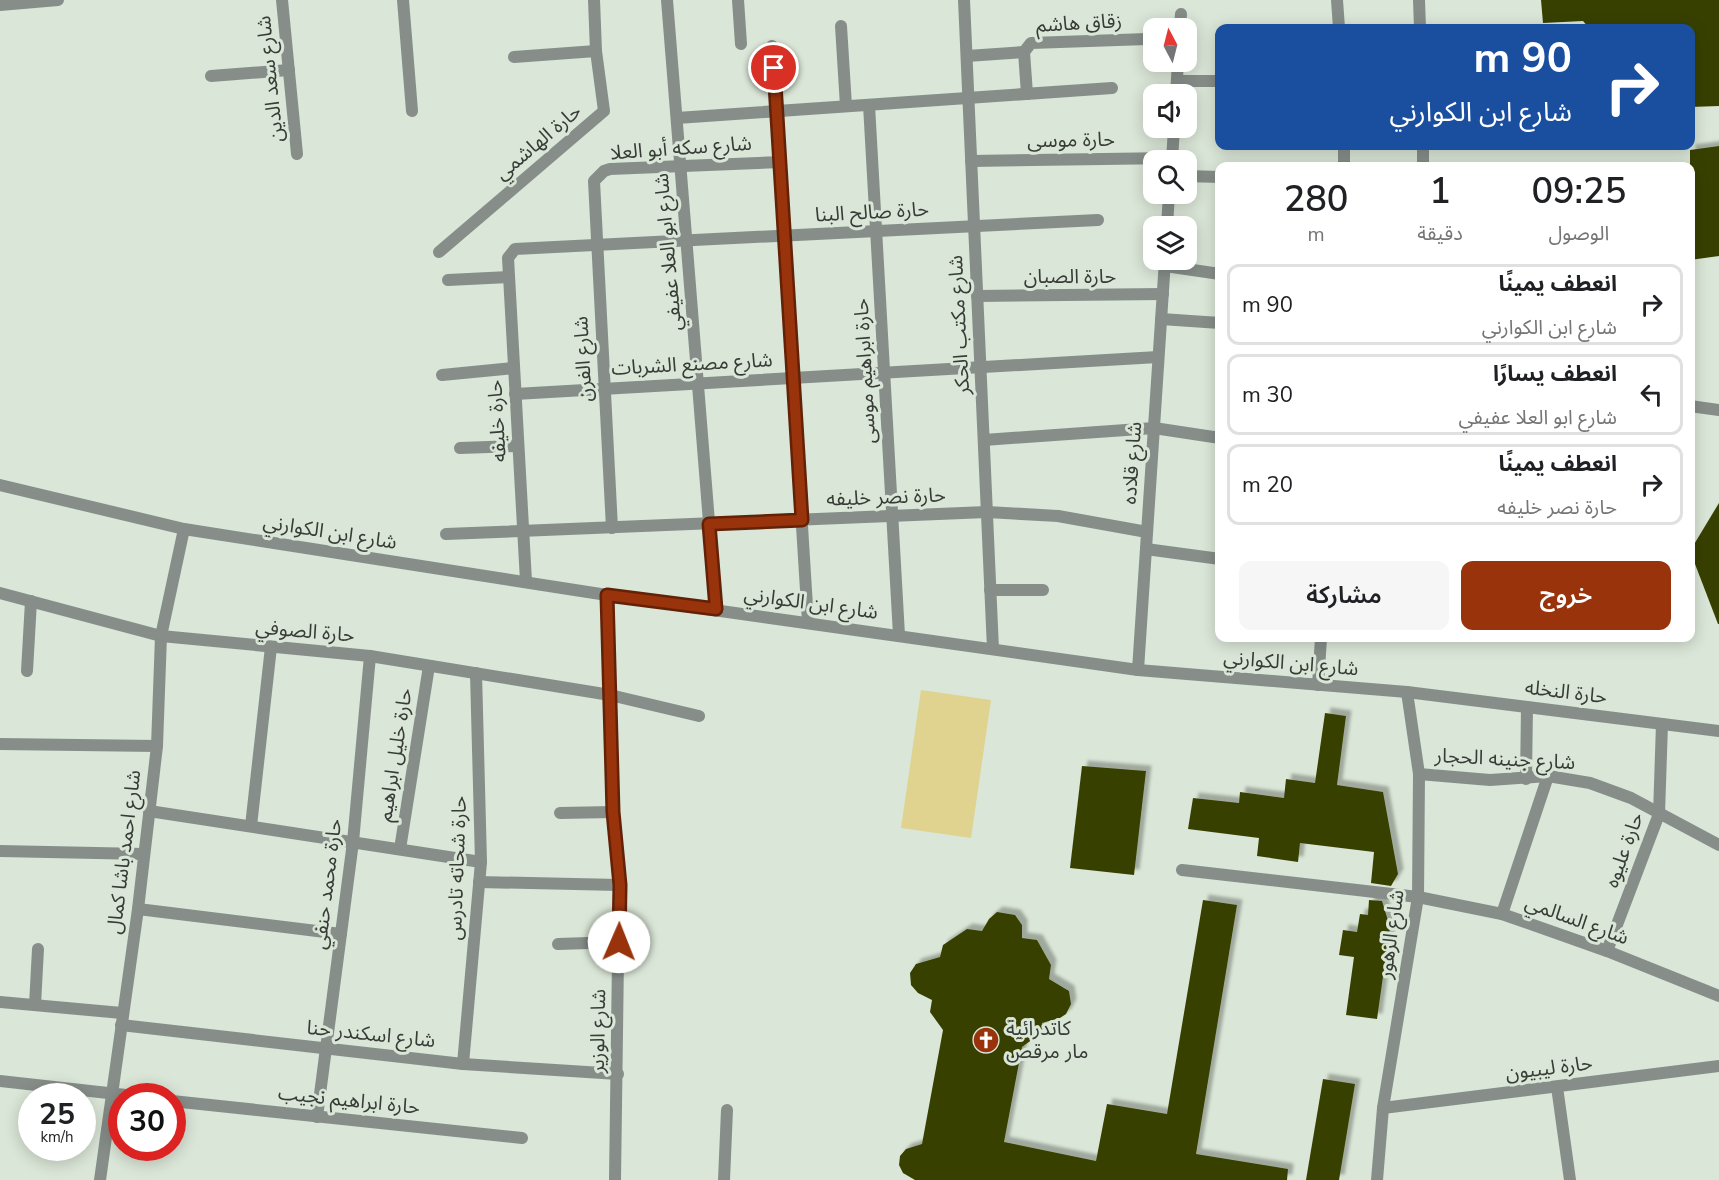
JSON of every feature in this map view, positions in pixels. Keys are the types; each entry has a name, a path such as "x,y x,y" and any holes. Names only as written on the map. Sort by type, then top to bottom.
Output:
{"street":[{"path":"0,4 58,0"},
{"name":"شارع سعد الدين","path":"282,0 297,154"},
{"path":"403,0 412,111"},
{"name":"حارة الهاشمي","path":"439,252 602,114 605,105 596,51 594,0"},
{"name":"شارع ابو العلا عفيفي","path":"667,0 716,609"},
{"path":"738,0 741,44"},
{"name":"شارع مكتب الحكر","path":"964,0 993,649"},
{"path":"1337,0 1339,24"},
{"path":"1419,0 1420,24"},
{"path":"1181,14 1181,18"},
{"path":"841,26 846,106"},
{"name":"زقاق هاشم","path":"1027,94 1024,52 1028,45 1034,42 1143,39"},
{"path":"772,46 778,111 808,622"},
{"path":"514,57 596,51"},
{"path":"967,56 1024,52"},
{"path":"211,76 289,70"},
{"path":"1177,72 1177,84"},
{"path":"1177,81 1215,81"},
{"path":"676,118 1112,88"},
{"name":"حارة ابراهيم موسى","path":"869,105 899,635"},
{"name":"حارة موسى","path":"971,161 1143,159"},
{"name":"شارع سكه أبو العلا","path":"593,188 598,175 610,169 781,162"},
{"path":"1197,176 1215,177"},
{"name":"شارع الفرن","path":"593,188 612,528"},
{"name":"حارة صالح البنا","path":"508,258 515,249 1098,220"},
{"name":"حارة خليفه","path":"508,258 526,581"},
{"path":"1197,269 1215,273"},
{"name":"شارع قلاده","path":"1138,670 1164,270"},
{"path":"448,280 509,277"},
{"name":"حارة الصبان","path":"977,296 1162,294"},
{"path":"1161,319 1215,323"},
{"name":"شارع مصنع الشربات","path":"516,394 1158,357"},
{"path":"442,375 514,368"},
{"path":"1695,407 1719,410"},
{"path":"984,440 1154,428 1215,437"},
{"path":"460,448 518,446"},
{"name":"شارع ابن الكوارني","path":"0,485 184,529 607,595 1138,670 1407,692"},
{"name":"حارة نصر خليفه","path":"446,534 987,512 1058,516 1147,532"},
{"name":"شارع احمد باشا كمال","path":"113,1083 138,909 157,746 160,636 184,529"},
{"path":"1146,549 1215,558"},
{"path":"990,590 1043,590"},
{"name":"حارة الصوفي","path":"0,593 160,636 370,656 610,695 699,716"},
{"name":"شارع الوزير","path":"607,595 613,812 620,885 615,1180"},
{"path":"27,671 31,601"},
{"path":"1318,685 1321,642"},
{"path":"251,826 271,647"},
{"name":"حارة محمد حنفي","path":"317,1117 353,842 370,656"},
{"name":"حارة خليل ابراهيم","path":"400,849 429,666"},
{"name":"حارة شحاته تادرس","path":"463,1064 481,862 476,673"},
{"name":"حارة النخله","path":"1407,692 1719,731"},
{"name":"شارع الزهور","path":"1377,1180 1383,1108 1418,897 1419,774 1407,692"},
{"path":"1526,779 1527,707"},
{"name":"حارة عليوه","path":"1607,951 1659,814 1662,724"},
{"path":"0,744 157,746"},
{"name":"شارع جنينه الحجار","path":"1419,774 1463,779 1526,779 1548,776 1590,783 1631,798 1719,845"},
{"path":"1503,914 1548,776"},
{"path":"149,811 481,862"},
{"path":"560,813 613,812"},
{"path":"0,851 144,854"},
{"name":"شارع السالمي","path":"1182,870 1418,897 1503,914 1607,951 1719,996"},
{"path":"479,882 620,885"},
{"path":"138,909 341,934"},
{"path":"558,944 619,942"},
{"path":"35,1005 38,949"},
{"name":"شارع اسكندر حنا","path":"0,1002 35,1005 326,1049 463,1064 618,1074"},
{"name":"حارة ليبيون","path":"1383,1108 1719,1066"},
{"path":"0,1081 108,1094"},
{"path":"1557,1087 1570,1180"},
{"name":"حارة ابراهيم نجيب","path":"186,1103 522,1138"},
{"path":"724,1180 728,1110"},
{"name":"شارع احمد باشا كمال","path":"100,1180 108,1117"}],"shaded area":[{"path":"921,690 991,700 971,838 901,828"}],"building":[{"path":"1541,0 1719,0 1719,106 1695,107 1695,24 1586,24 1583,21 1543,23"},
{"path":"1719,146 1719,256 1695,259 1695,162 1690,162 1690,150"},
{"path":"1719,503 1719,624 1695,564 1695,543"},
{"path":"1325,713 1346,716 1337,785 1383,792 1398,874 1391,886 1371,883 1374,852 1300,843 1298,862 1257,856 1259,838 1188,829 1193,798 1239,803 1240,792 1284,798 1286,779 1315,783"},
{"path":"1082,766 1146,771 1134,875 1070,868"},
{"path":"1203,900 1237,905 1196,1154 1288,1169 1287,1180 915,1180 903,1173 899,1165 900,1156 906,1149 922,1144 943,1030 930,1012 932,1000 918,993 911,985 910,973 916,964 940,957 943,945 967,929 982,931 989,919 997,912 1015,915 1022,925 1022,938 1037,940 1051,965 1049,979 1069,991 1071,1004 1066,1014 1060,1018 1042,1023 1041,1033 1022,1047 1004,1142 1096,1161 1107,1104 1167,1114"},
{"path":"1369,900 1382,901 1390,927 1377,1019 1346,1015 1354,957 1339,955 1343,930 1357,932 1360,914 1368,915"},
{"path":"1323,1079 1355,1084 1339,1180 1306,1180"}],"place":[{"name":"كاتدرائية مار مرقص","path":"986,1040"}],"route":[{"path":"619,942 620,885 613,812 607,595 716,609 709,524 802,520 774,68"}]}
